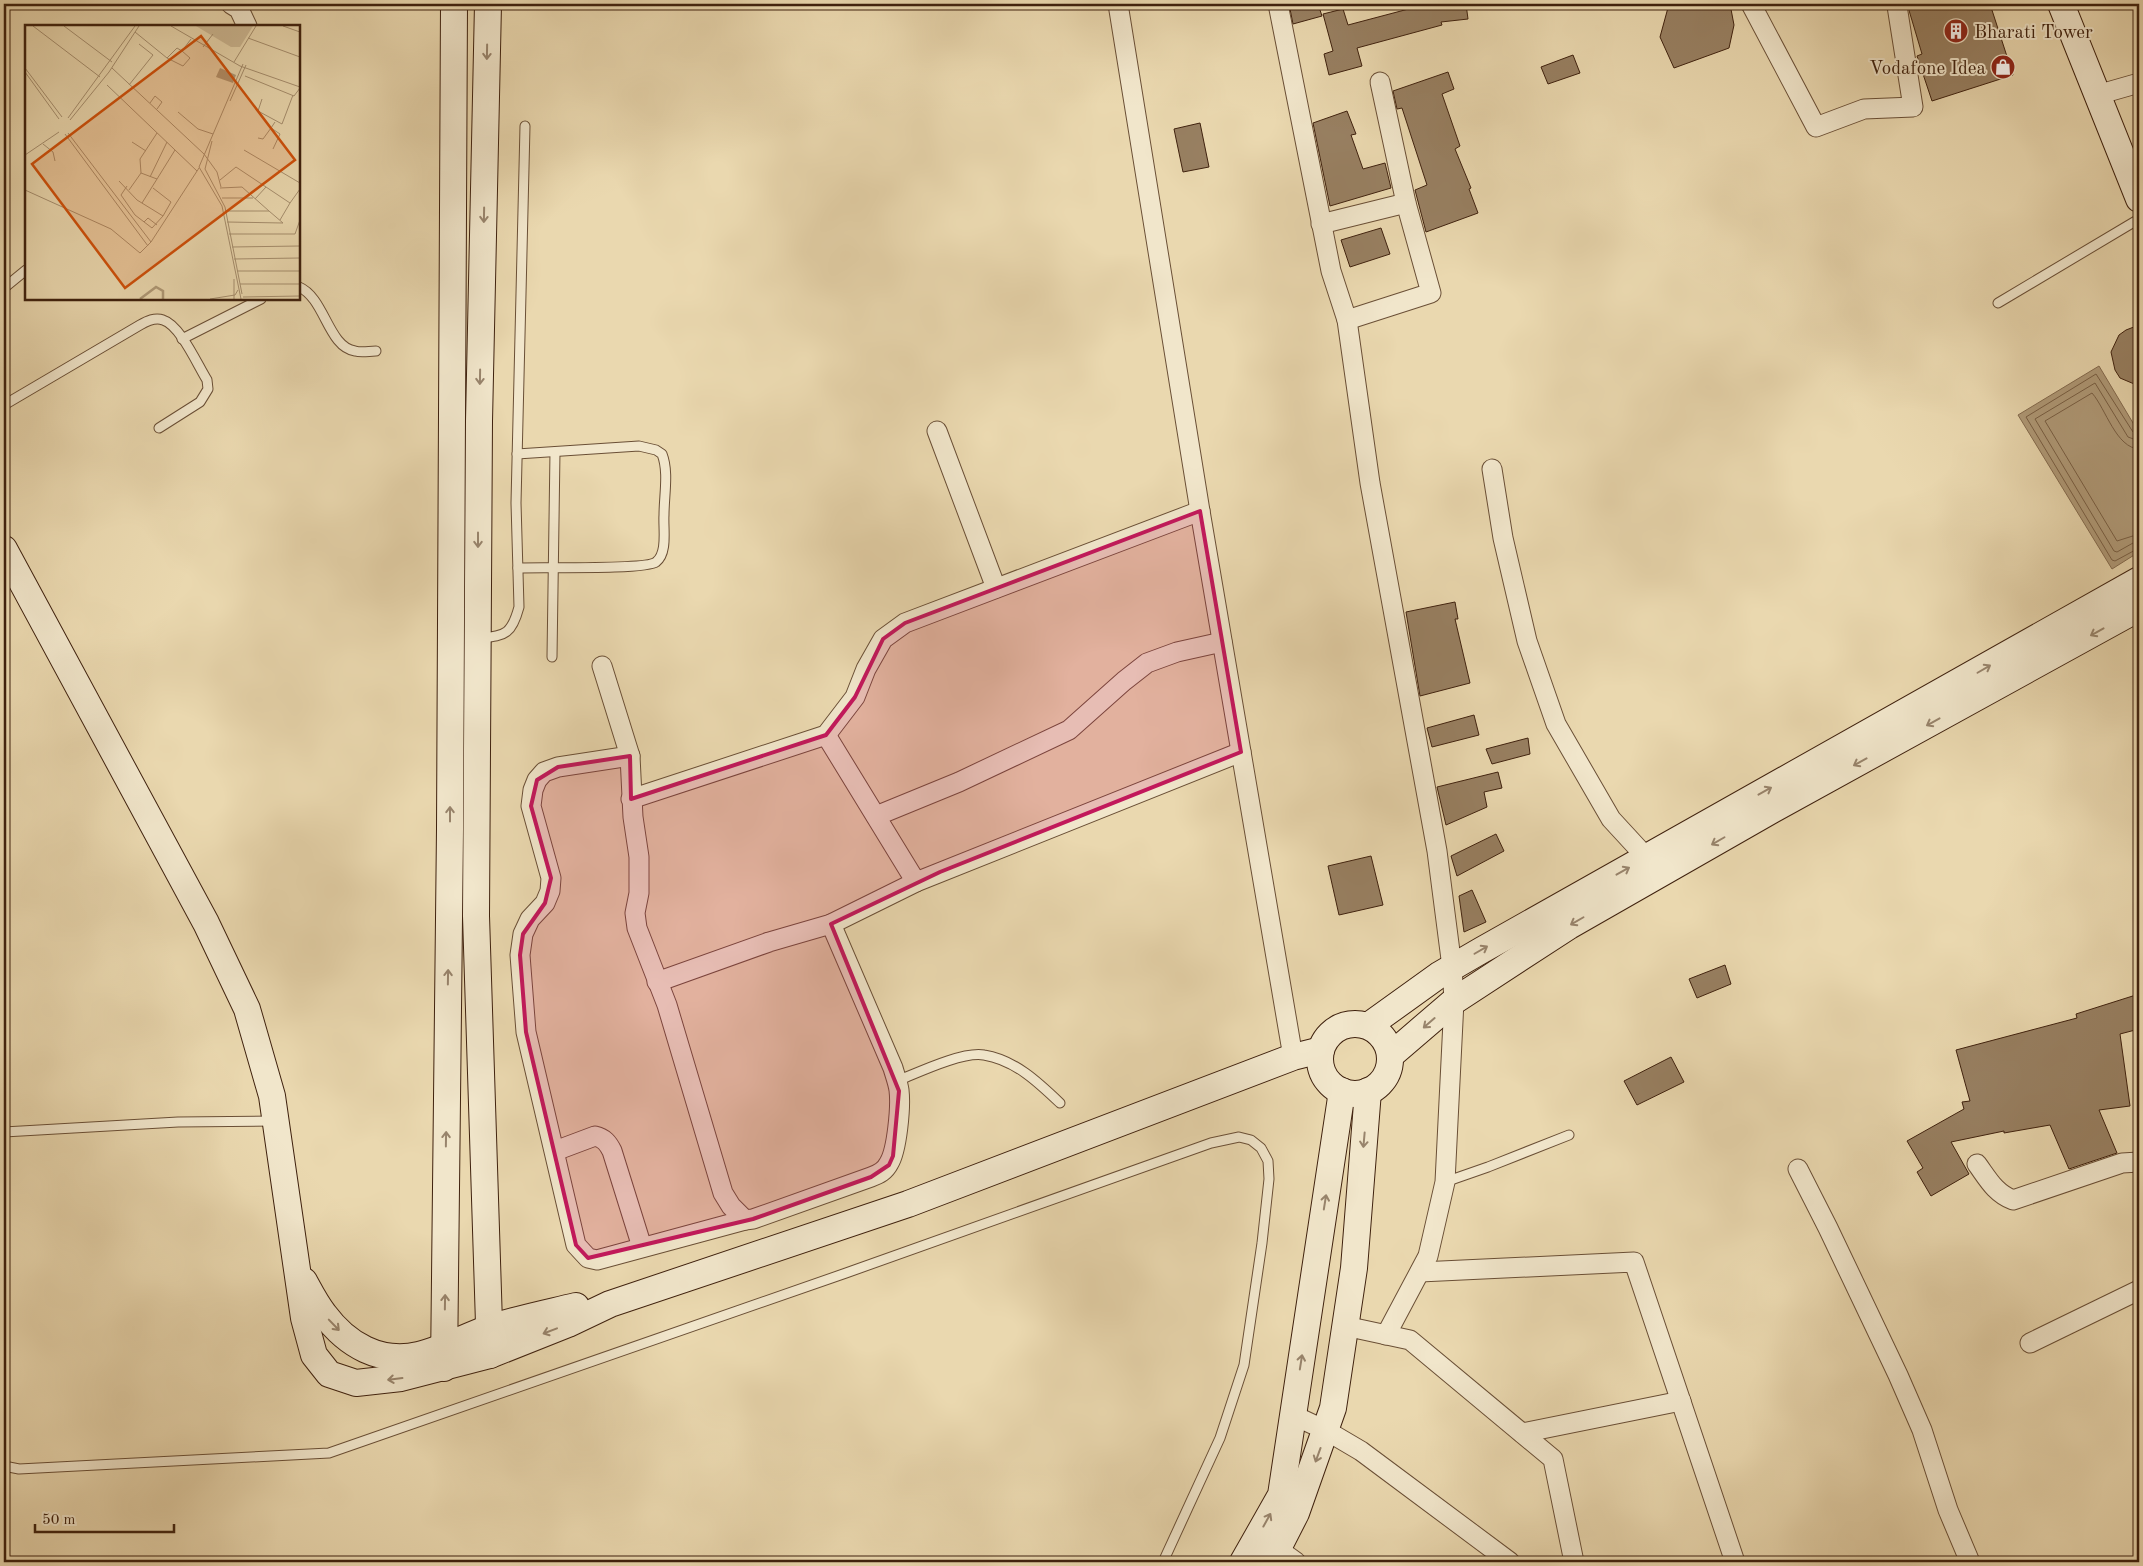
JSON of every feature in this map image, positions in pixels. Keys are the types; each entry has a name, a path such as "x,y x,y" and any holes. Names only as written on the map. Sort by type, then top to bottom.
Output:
{"street":[{"path":"231,4 239,9 247,25"},
{"path":"444,1357 450,829 454,4"},
{"path":"488,4 479,412 476,916 490,1355"},
{"path":"1118,4 1200,511 1293,1058"},
{"path":"1278,4 1330,272 1347,320 1370,483 1437,851 1452,967 1454,1001 1444,1182 1428,1256 1386,1335"},
{"path":"1751,4 1816,127 1864,109 1913,107 1899,4"},
{"path":"2061,4 2139,199"},
{"path":"1347,320 1431,293 1406,203 1380,82"},
{"path":"2097,95 2139,83"},
{"path":"1320,224 1406,203"},
{"path":"937,432 996,588"},
{"path":"1492,468 1503,538 1526,641 1556,724 1611,819 1646,858"},
{"path":"631,799 826,735 855,697 866,670 883,639 905,623 1200,511"},
{"path":"4,549 206,923 247,1009 272,1096 304,1318 314,1355 329,1374 356,1383 401,1378 444,1357 489,1328 577,1306 610,1304"},
{"path":"1953,699 2139,580"},
{"path":"1368,1026 1452,967 1646,858 1895,731 1953,699 2139,608"},
{"path":"876,816 959,782 1069,730 1147,663 1177,652 1222,642"},
{"path":"602,666 630,756 631,799 639,858 639,893 635,913 637,928 667,1004 723,1193 738,1215 745,1220"},
{"path":"1390,1056 1454,1001 1569,926 1772,810 1895,731"},
{"path":"826,735 916,882"},
{"path":"657,982 769,942 831,924 916,882 1241,752"},
{"path":"630,756 558,767 544,772 537,780 533,790 531,806 551,878 550,891 545,903 530,920 523,934 520,955 526,1032 576,1245 581,1253 588,1258 596,1260 753,1219 882,1172 889,1165 893,1156 899,1091 893,1068 831,924"},
{"path":"1345,1025 1368,1026 1384,1039 1390,1056 1390,1065 1382,1081 1368,1091 1360,1093 1342,1091 1326,1079 1322,1070 1321,1050 1330,1035 1345,1025"},
{"path":"298,1270 323,1314 341,1332 361,1347 378,1356 396,1358 419,1355 444,1357 490,1355 568,1324 610,1304 908,1204 1293,1058 1321,1050"},
{"path":"1243,1562 1281,1495 1342,1091"},
{"path":"1282,1558 1296,1513 1334,1408 1354,1268 1368,1091"},
{"path":"555,1151 595,1136 608,1143 642,1248"},
{"path":"1977,1164 1994,1188 2002,1196 2013,1200 2122,1163 2139,1162"},
{"path":"1798,1170 1828,1228 1898,1375 1922,1430 1948,1510 1970,1562"},
{"path":"1420,1272 1634,1262 1735,1562"},
{"path":"2030,1343 2139,1290"},
{"path":"1345,1326 1410,1340 1553,1459 1574,1562"},
{"path":"1522,1433 1681,1401"},
{"path":"1293,1416 1327,1431 1361,1451 1510,1562"}],"lane":[{"path":"478,638 500,636 507,633 515,621 519,607 517,454 525,126"},
{"path":"1998,303 2139,219"},
{"path":"4,288 25,271"},
{"path":"300,288 312,296 338,340 347,348 356,352 376,351"},
{"path":"182,339 258,300"},
{"path":"4,405 151,319 161,319 169,322 177,330 207,380 208,389 200,402 159,428"},
{"path":"517,454 640,446 656,450 662,454 665,468 663,550 656,562 649,566 628,567 552,566 518,568"},
{"path":"552,657 555,452"},
{"path":"896,1082 945,1061 982,1054 1009,1062 1036,1080 1060,1103"},
{"path":"4,1132 178,1122 276,1122"},
{"path":"1444,1182 1488,1168 1569,1135"},
{"path":"4,1466 19,1470 329,1453 846,1273 1211,1142 1239,1137 1251,1140 1261,1148 1268,1161 1269,1179 1262,1244 1244,1365 1220,1438 1163,1562"}],"highlighted area":[{"path":"1200,511 1241,752 940,872 831,924 899,1091 893,1156 889,1165 871,1177 753,1219 588,1258 576,1245 526,1032 520,955 523,934 545,903 551,878 531,806 537,780 558,767 630,756 631,799 826,735 855,697 883,639 905,623"}],"water":[{"path":"2099,366 2139,433 2139,552 2112,569 2018,415"}],"building":[{"path":"1289,4 1318,4 1322,16 1293,24"},
{"path":"1415,4 1466,4 1468,19 1441,22 1442,25 1357,48 1362,66 1329,75 1324,54 1333,51 1323,14 1343,9 1348,25 1416,7"},
{"path":"1669,4 1730,4 1734,25 1729,48 1674,68 1660,37"},
{"name":"Bharati Tower","path":"1917,4 1990,4 2013,75 1932,101 1917,56 1922,54 1908,7"},
{"path":"1573,55 1580,73 1548,84 1541,67"},
{"path":"1448,72 1454,89 1442,94 1460,146 1455,149 1471,188 1469,189 1478,213 1426,232 1415,190 1427,185 1402,108 1397,109 1393,91"},
{"path":"1347,111 1356,134 1351,135 1363,169 1385,163 1391,188 1330,206 1313,123"},
{"path":"1200,123 1209,167 1183,172 1174,129"},
{"path":"1381,228 1390,254 1350,267 1341,240"},
{"path":"2139,325 2139,386 2120,378 2115,370 2111,352 2119,335"},
{"path":"1455,602 1458,619 1455,619 1470,683 1420,696 1406,612"},
{"path":"1474,715 1479,735 1432,747 1427,728"},
{"path":"1528,738 1530,754 1492,764 1486,749"},
{"path":"1498,772 1502,788 1484,792 1487,807 1446,825 1437,787"},
{"path":"1496,834 1504,851 1457,876 1451,856"},
{"path":"1371,856 1383,905 1339,915 1328,866"},
{"path":"1472,890 1486,922 1464,932 1459,896"},
{"path":"1725,965 1731,984 1697,998 1689,979"},
{"path":"2139,994 2139,1029 2120,1034 2130,1106 2099,1110 2117,1153 2069,1169 2050,1125 2004,1133 2004,1131 1951,1142 1969,1174 1931,1196 1917,1172 1923,1168 1907,1141 1964,1109 1962,1102 1970,1101 1956,1050 2077,1018 2076,1014"},
{"path":"1671,1057 1684,1082 1637,1105 1624,1081"}],"place":[{"name":"Bharati Tower","path":"1956,31"},
{"name":"Vodafone Idea","path":"2003,67"}]}
